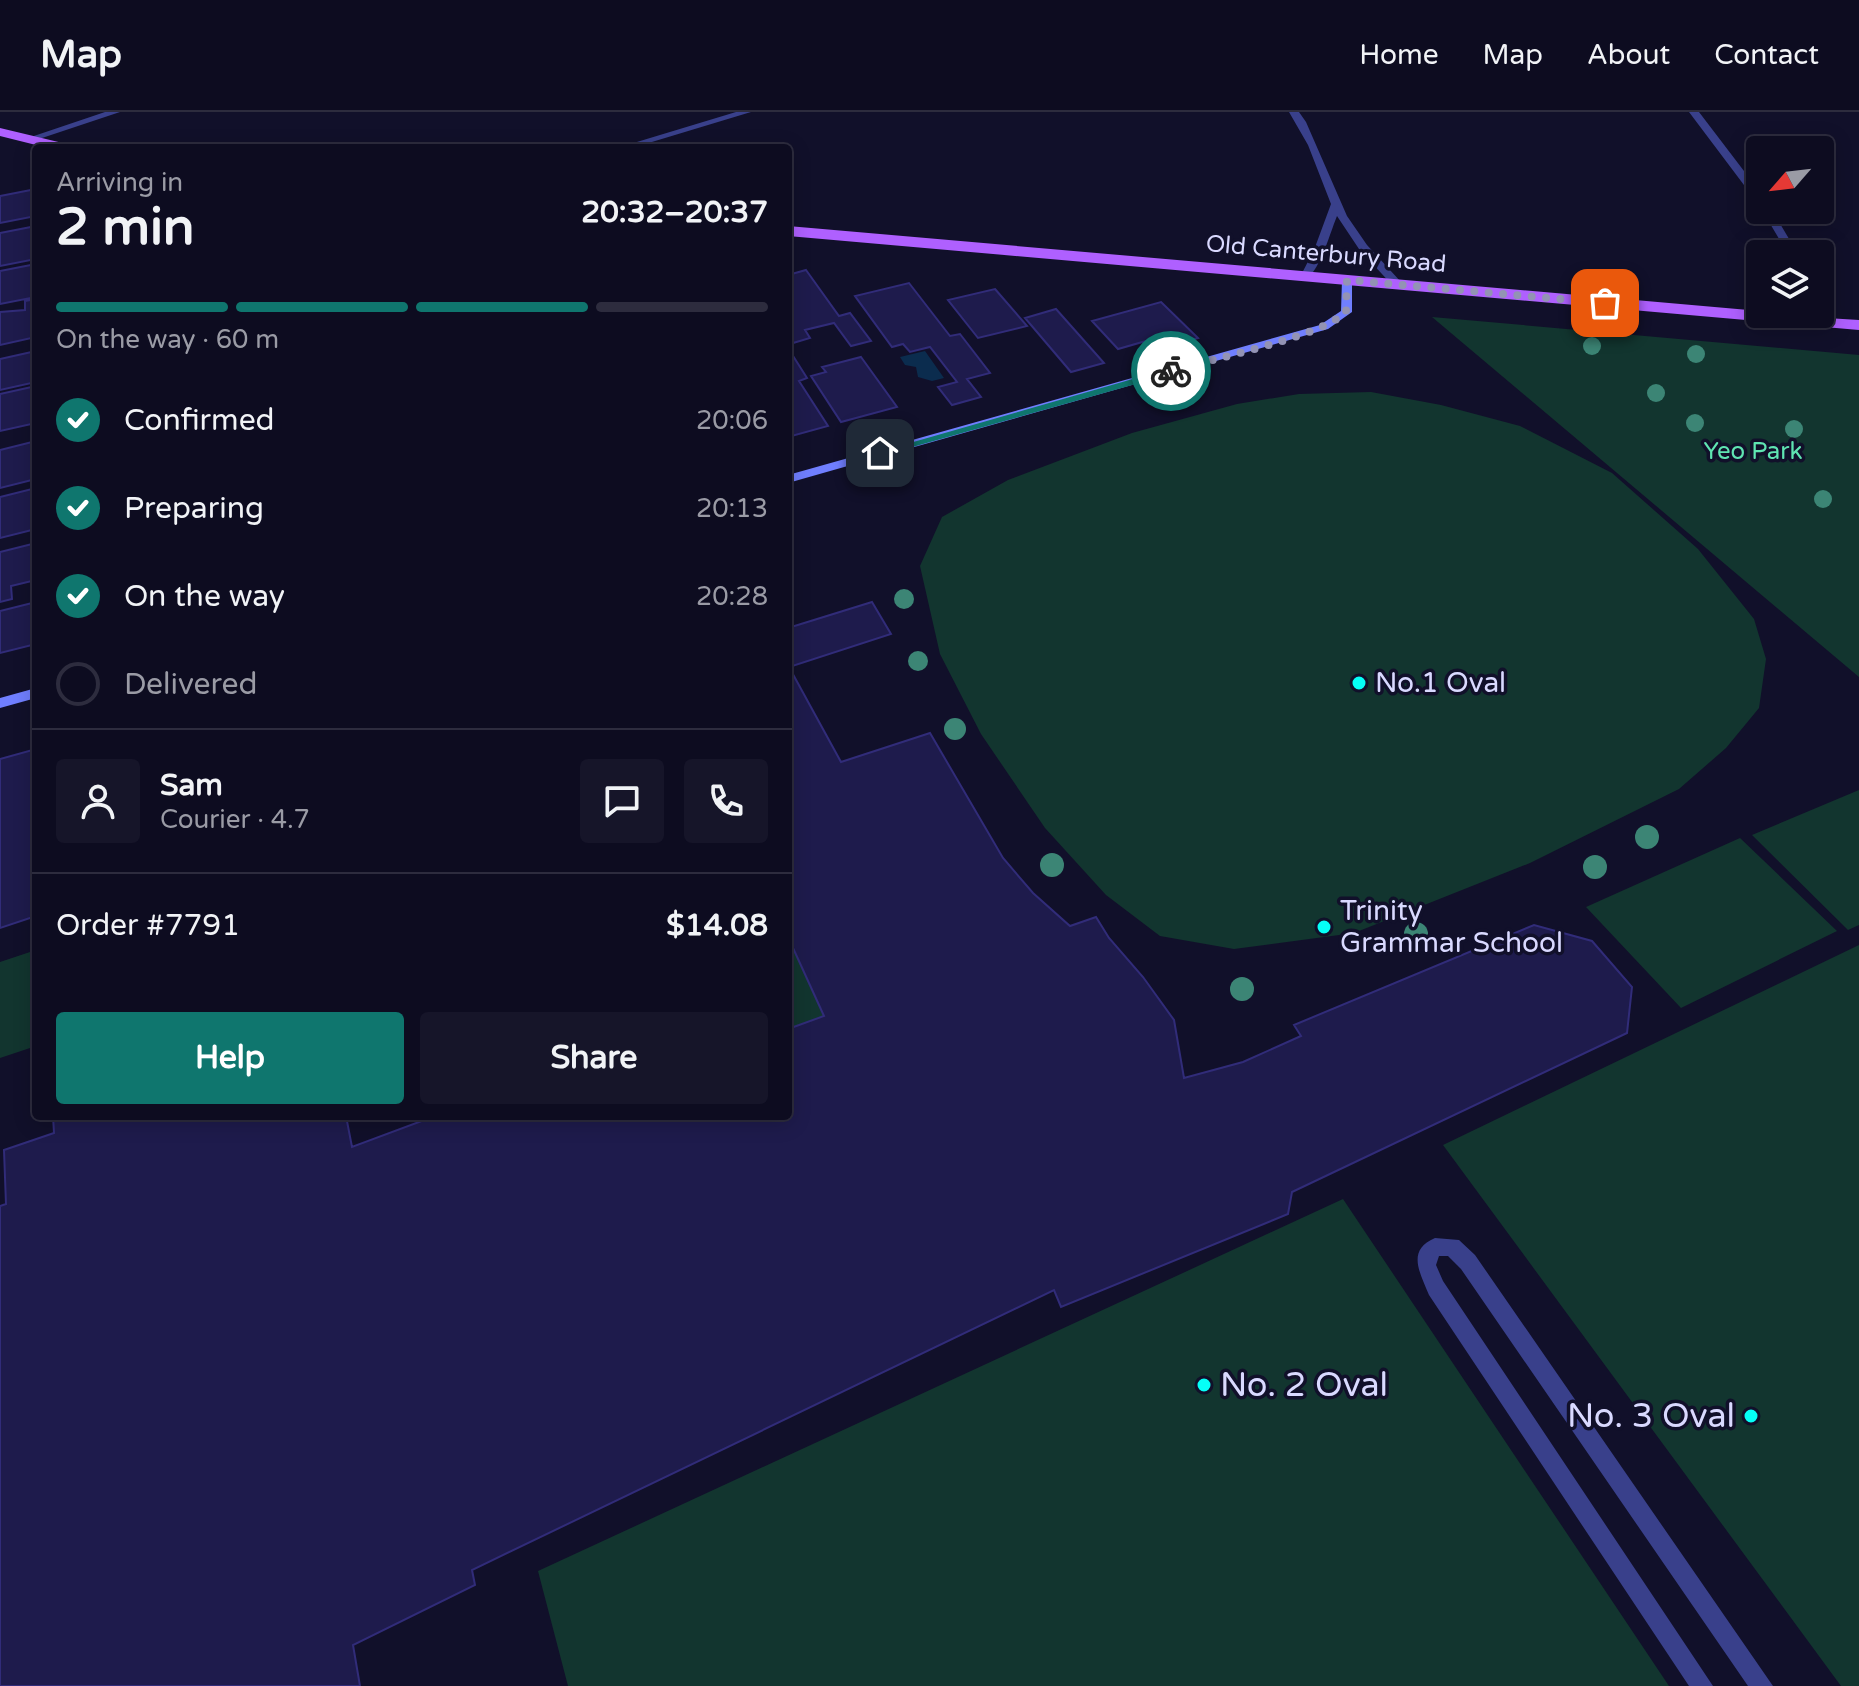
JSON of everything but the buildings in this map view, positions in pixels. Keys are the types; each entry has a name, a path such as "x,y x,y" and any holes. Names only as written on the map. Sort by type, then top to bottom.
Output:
{"main road":[{"path":"0,132 50,144"},
{"name":"Old Canterbury Road","path":"792,231 1305,277 1746,309"},
{"name":"Old Canterbury Road","path":"1834,317 1859,325"}],"street":[{"path":"30,139 115,112"},
{"path":"636,144 746,112"},
{"path":"1294,112 1325,170 1336,204 1367,255 1397,284"},
{"path":"1694,112 1746,181"},
{"path":"1305,277 1336,204"},
{"path":"792,478 1324,327 1346,312 1347,280"},
{"path":"0,703 32,694"},
{"path":"1702,1686 1436,1288 1426,1265 1426,1255 1435,1247 1452,1247 1468,1262 1762,1686"}],"green space":[{"name":"Yeo Park","path":"1432,317 1859,355 1859,677"},
{"name":"No.1 Oval","path":"1371,392 1441,405 1520,426 1612,473 1698,549 1754,619 1766,659 1759,708 1726,748 1679,789 1530,863 1354,933 1234,949 1160,936 1106,895 1045,828 981,734 940,654 920,566 942,517 1008,480 1132,433 1237,404 1299,394"},
{"path":"1859,790 1859,925 1848,930 1752,835"},
{"path":"1740,838 1837,931 1681,1008 1586,907"},
{"name":"No. 3 Oval","path":"1859,945 1859,1686 1841,1686 1443,1145"},
{"path":"792,946 824,1016 792,1028"},
{"path":"32,951 32,1047 0,1058 0,962"},
{"name":"No. 2 Oval","path":"1343,1199 1669,1686 568,1686 538,1571"}],"water":[{"path":"925,351 944,378 932,381 918,377 916,367 905,365 900,357"}],"way so far":[{"path":"1171,371 1306,333 1338,320 1346,312 1347,280 1605,303"}],"place":[{"name":"No.1 Oval","path":"1359,683"},
{"name":"Trinity Grammar School","path":"1324,927"},
{"name":"No. 2 Oval","path":"1204,1385"},
{"name":"No. 3 Oval","path":"1751,1416"}],"route":[{"path":"880,453 1171,371"}]}
